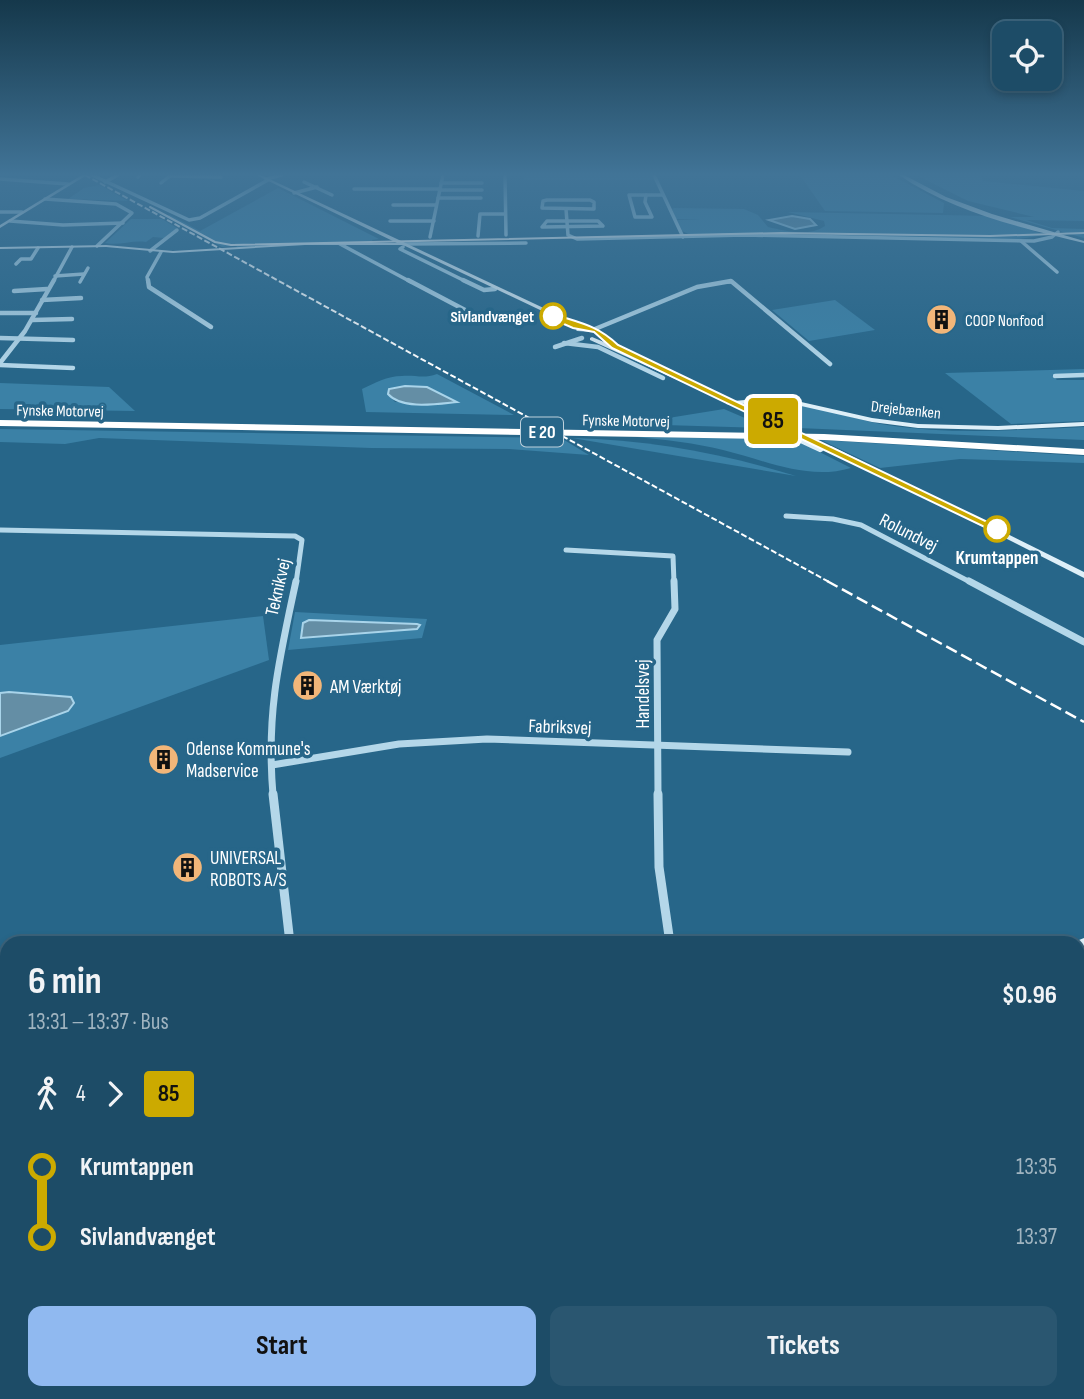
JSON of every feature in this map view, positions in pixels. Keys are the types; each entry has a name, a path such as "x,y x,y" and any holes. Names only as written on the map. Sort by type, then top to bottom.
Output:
{"highway":[{"name":"Fynske Motorvej","path":"0,421 871,433 1084,445"},
{"name":"Fynske Motorvej","path":"0,421 786,436 1084,452"}],"main road":[{"path":"389,240 396,244"},
{"path":"393,240 567,323 592,339 615,347 820,448 938,502"},
{"path":"0,248 97,246 161,252 340,244 403,245"},
{"path":"580,333 598,332 615,347"},
{"path":"592,339 598,332"},
{"path":"731,403 759,396 790,397 853,416"},
{"name":"Drejebænken","path":"731,403 768,398 793,400 901,425 956,428 1084,424"},
{"path":"752,411 750,406 758,401 793,400"},
{"path":"731,403 831,448 960,513 1083,570"}],"street":[{"path":"97,246 103,240"},
{"path":"150,251 164,240"},
{"path":"992,240 1026,240"},
{"path":"495,289 484,290 400,249 403,245 519,241 526,243"},
{"path":"1020,241 1057,272"},
{"path":"340,244 465,310"},
{"path":"0,364 32,320 72,247"},
{"path":"16,264 22,258 31,259 38,248"},
{"path":"161,252 148,277 149,287 211,327"},
{"path":"80,282 88,268"},
{"path":"55,276 84,274"},
{"path":"598,332 608,324 697,287 731,281 830,364"},
{"path":"14,290 47,289"},
{"path":"42,300 81,298"},
{"path":"0,313 36,313"},
{"path":"32,320 72,319"},
{"path":"555,346 580,333"},
{"path":"0,338 73,340"},
{"path":"564,343 598,347 663,378"},
{"path":"0,364 73,368"},
{"path":"1055,376 1084,375"},
{"name":"Rolundvej","path":"786,516 833,519 861,525 1084,642"},
{"name":"Teknikvej","path":"0,530 295,536 302,540 273,688 272,765 289,936"},
{"name":"Handelsvej","path":"566,550 673,556 675,609 657,640 659,867 669,936"},
{"name":"Fabriksvej","path":"272,765 352,750 442,741 848,752"}],"shaded area":[{"path":"108,240 148,240 116,244 105,243"},
{"path":"210,240 372,240 374,243 237,247 234,243 233,246 222,247"},
{"path":"835,300 875,330 809,341 772,310"},
{"path":"1084,369 1084,374 1052,375 1057,380 1084,380 1084,421 1011,424 945,373"},
{"path":"437,374 514,415 366,412 362,389 391,377","holes":["417,386 456,402 395,402 388,394 389,389"]},
{"path":"0,383 109,387 135,411 0,409"},
{"path":"405,386 427,387 457,402 411,404 394,399 388,394 389,389"},
{"path":"797,403 887,425 936,430 1084,427 1084,440 798,428 755,409 758,404"},
{"path":"724,409 768,428 631,424"},
{"path":"0,429 561,438 589,455 509,449 371,448 99,438 65,444 0,442"},
{"path":"637,437 794,439 851,468 802,471 712,448"},
{"path":"572,438 685,449 796,476"},
{"path":"821,440 1084,456 1084,463 960,459 880,468"},
{"path":"295,612 427,619 422,638 288,650"},
{"path":"263,616 269,660 0,758 0,645"},
{"path":"309,620 420,625 417,629 301,638 303,623"},
{"path":"0,693 71,697 74,703 68,711 0,736"}],"tram line":[{"path":"212,240 231,245 447,240"}],"railway":[{"path":"204,240 831,583"},
{"path":"827,581 1084,722"}],"bus line":[{"name":"85","path":"553,316 584,329 596,330 605,341 615,347 997,529"}],"place":[{"name":"Sivlandvænget","path":"553,316"},
{"name":"COOP Nonfood","path":"942,320"},
{"name":"Krumtappen","path":"997,529"},
{"name":"AM Værktøj","path":"307,686"},
{"name":"Odense Kommune's Madservice","path":"163,759"},
{"name":"UNIVERSAL ROBOTS A/S","path":"187,868"}]}
